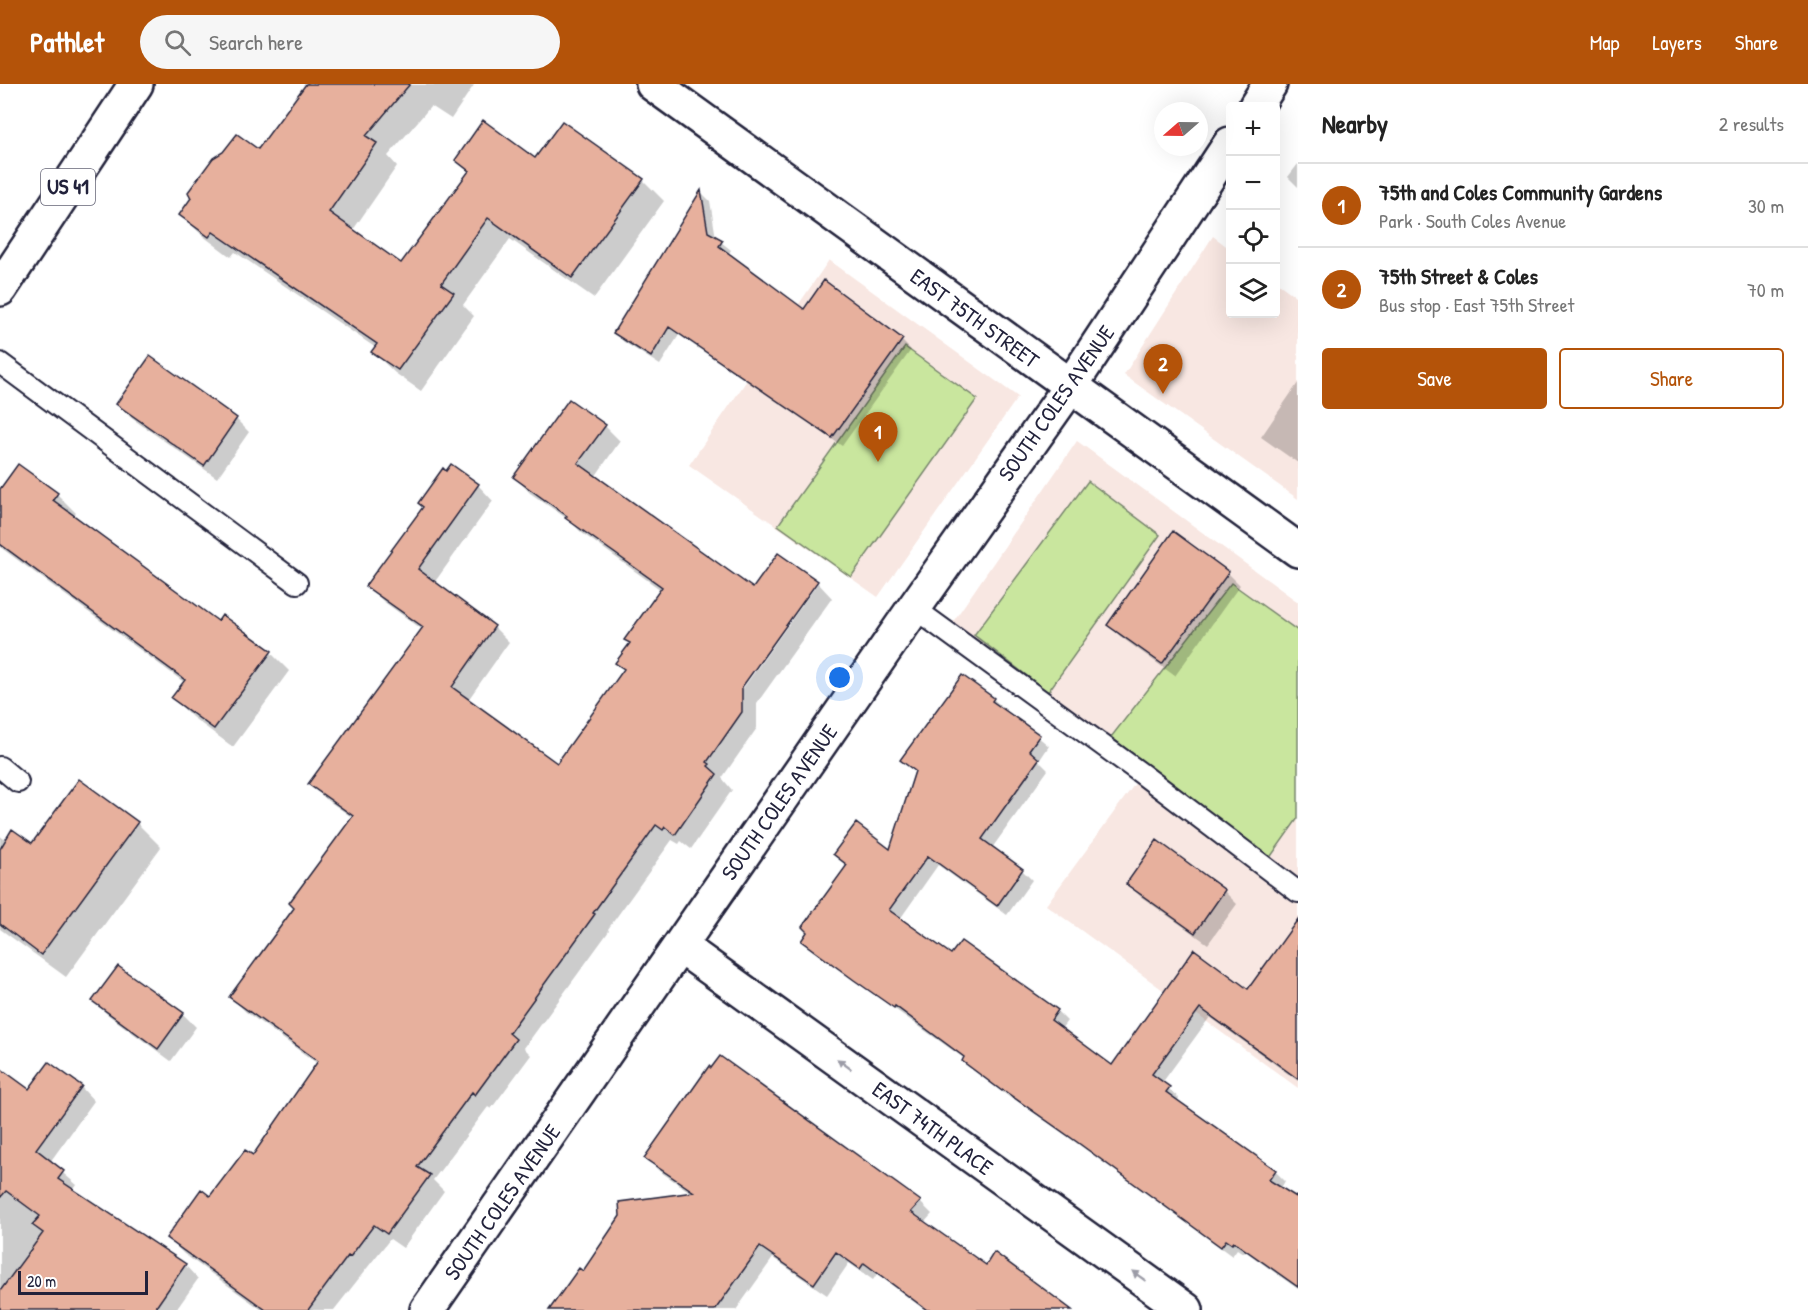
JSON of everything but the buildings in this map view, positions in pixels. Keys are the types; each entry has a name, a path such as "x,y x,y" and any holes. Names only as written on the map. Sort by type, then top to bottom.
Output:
{"street":[{"name":"US 41","path":"0,290 136,84"},
{"name":"EAST 75TH STREET","path":"653,84 1298,550"},
{"path":"1259,102 1270,84"},
{"name":"SOUTH COLES AVENUE","path":"427,1310 1070,387 1226,150"},
{"name":"EAST 74TH PLACE","path":"680,946 1186,1310"}],"lane":[{"path":"0,363 297,583"},
{"path":"914,608 1142,774 1298,892"},
{"path":"0,767 18,782"}],"shaded area":[{"path":"1213,236 1226,246 1226,318 1280,318 1280,285 1298,298 1298,499 1124,375"},
{"path":"829,260 1018,397 878,597 689,465"},
{"path":"1077,441 1298,602 1298,1088 1046,905 1142,774 946,632"}],"green space":[{"path":"905,347 977,399 851,577 778,525"},
{"path":"1088,481 1160,535 1048,692 974,635"},
{"path":"1231,583 1298,631 1298,818 1269,859 1111,737"}],"place":[{"name":"75th Street & Coles","path":"1163,394"},
{"name":"75th and Coles Community Gardens","path":"878,462"}]}
